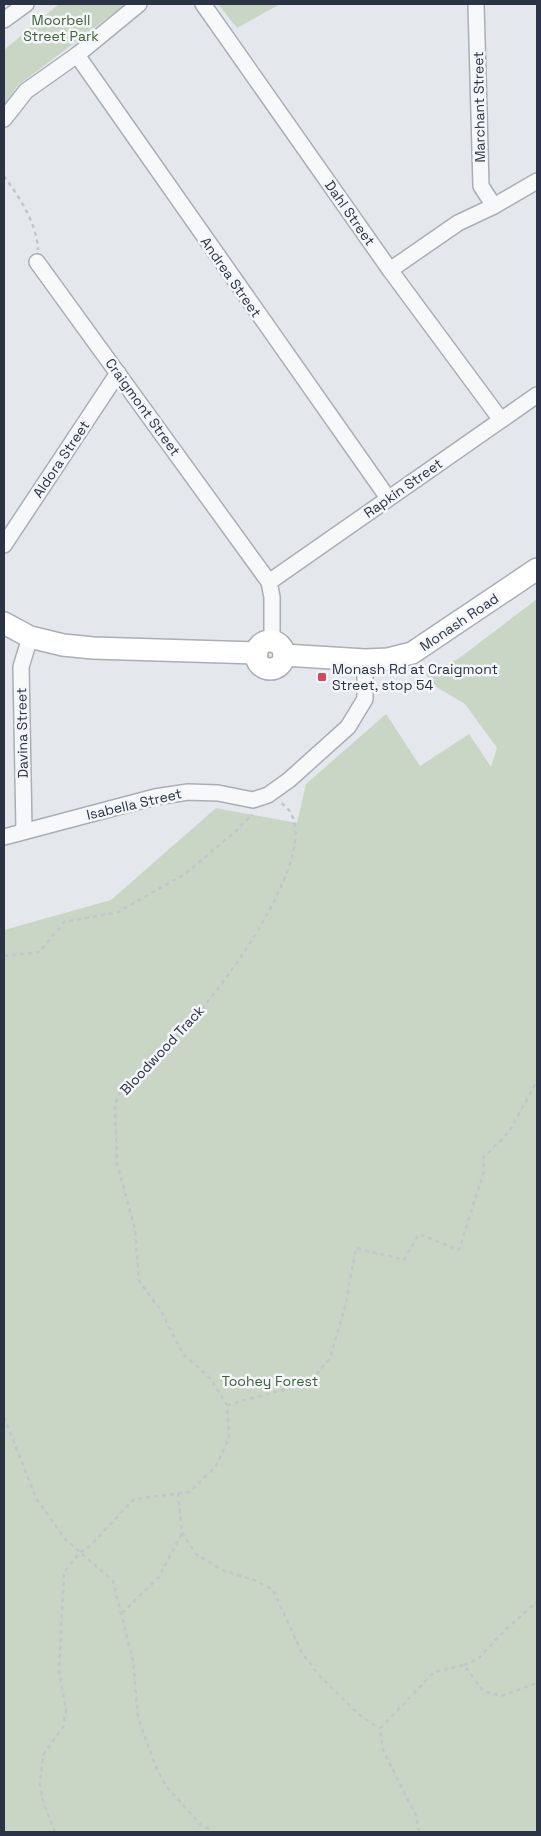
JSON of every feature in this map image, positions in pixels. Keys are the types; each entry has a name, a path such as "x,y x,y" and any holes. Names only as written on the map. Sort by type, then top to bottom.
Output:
{"street":[{"path":"4,20 26,4"},
{"path":"4,118 26,91 77,55 139,4"},
{"name":"Dahl Street","path":"203,4 390,270 501,420"},
{"name":"Marchant Street","path":"476,4 480,186 494,206"},
{"name":"Andrea Street","path":"77,55 388,498"},
{"path":"390,270 458,223 494,206 537,181"},
{"name":"Craigmont Street","path":"37,262 269,582 272,597 271,650"},
{"name":"Aldora Street","path":"4,545 118,373"},
{"name":"Rapkin Street","path":"269,582 537,395"},
{"name":"Monash Road","path":"4,623 30,637 63,645 93,648 271,650 365,660 388,659 412,653 537,569"},
{"name":"Davina Street","path":"24,831 21,667 30,637"},
{"name":"Isabella Street","path":"4,837 155,797 188,792 218,793 253,800 268,795 289,780 348,727 365,699 365,660"}],"path":[{"path":"4,176 24,204 37,242 37,262"},
{"path":"4,956 40,952 64,922 118,912 185,874 236,831 268,795"},
{"name":"Bloodwood Track","path":"55,1832 43,1802 40,1785 43,1755 63,1727 66,1711 59,1671 64,1572 79,1553 90,1546 134,1499 190,1492 216,1466 229,1438 227,1405 210,1378 183,1354 160,1309 139,1280 135,1229 117,1164 114,1104 120,1092 217,991 265,921 289,868 296,831 288,807 268,795"},
{"path":"227,1405 309,1383 330,1358 346,1307 356,1248 404,1260 419,1234 458,1250 484,1171 483,1158 509,1132 537,1081"},
{"path":"4,1417 36,1498 65,1539 113,1581 134,1661 138,1717 155,1765 166,1786 201,1825 214,1832"},
{"path":"178,1494 182,1533 196,1554 222,1570 254,1580 273,1590 302,1653 318,1674 357,1713 380,1729"},
{"path":"122,1614 159,1577 182,1533"},
{"path":"419,1832 416,1816 382,1750 380,1729 434,1672 464,1665 478,1659 505,1630 537,1602"},
{"path":"464,1665 483,1692 501,1696 537,1683"}],"green space":[{"name":"Moorbell Street Park","path":"59,4 126,4 17,86 4,106 4,50"},
{"path":"218,4 280,4 237,28"},
{"name":"Toohey Forest","path":"537,599 537,1832 4,1832 4,930 111,900 216,808 297,823 306,784 386,714 420,766 469,734 491,767 497,748 465,704 433,685 426,674 458,659"}],"place":[{"name":"Monash Rd at Craigmont Street, stop 54","path":"322,677"}]}
